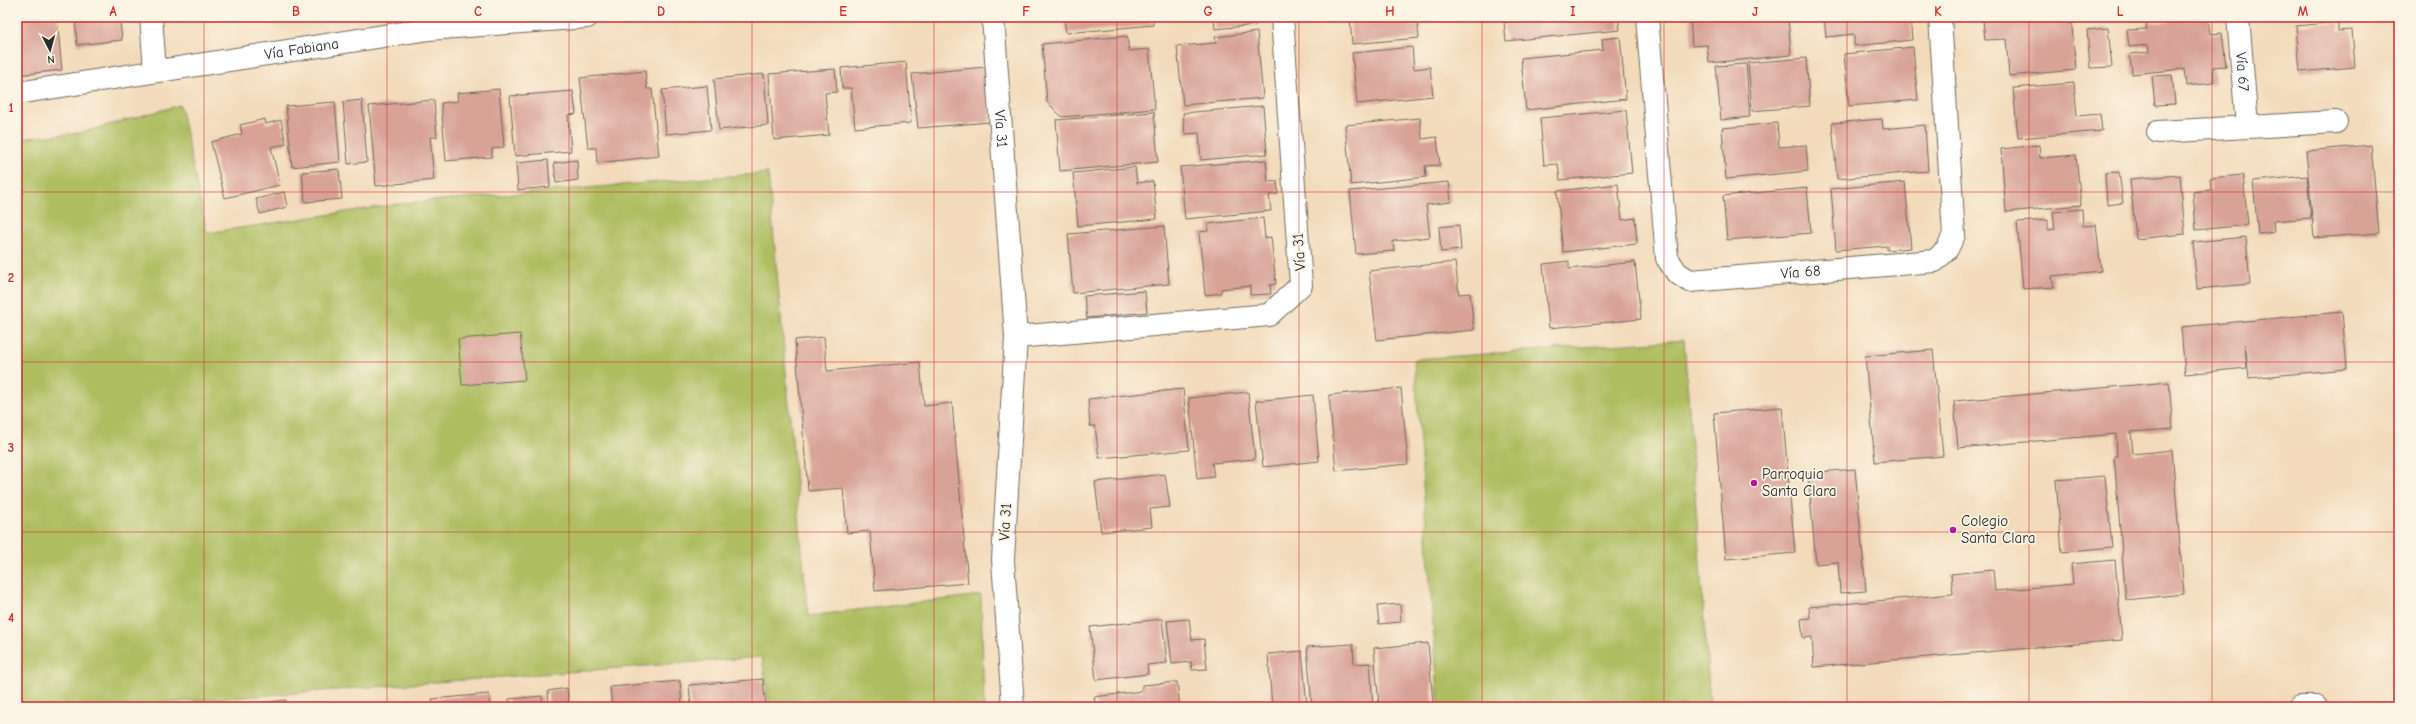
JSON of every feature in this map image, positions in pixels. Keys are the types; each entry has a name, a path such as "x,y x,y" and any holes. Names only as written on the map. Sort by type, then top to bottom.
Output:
{"street":[{"path":"151,17 155,71"},
{"name":"Vía Fabiana","path":"17,93 155,71 429,23 588,17"},
{"name":"Vía 31","path":"993,17 1016,337 1003,560 1014,707"},
{"name":"Vía 31","path":"1016,337 1268,315 1301,285 1282,17"},
{"name":"Vía 68","path":"1647,17 1667,258 1677,273 1690,281 1935,261 1947,249 1954,234 1940,17"},
{"name":"Vía 67","path":"2238,17 2247,126"},
{"path":"2158,132 2336,122"},
{"path":"2300,707 2316,707"}],"green space":[{"path":"180,105 207,233 405,203 768,173 808,616 981,595 984,707 769,707 762,657 114,707 17,707 17,139 80,133"},
{"path":"1684,340 1710,704 1671,707 1439,707 1414,359"}],"building":[{"path":"17,17 57,17 62,70 17,75"},
{"path":"75,17 135,17 135,20 120,21 122,40 77,45"},
{"path":"1064,17 1153,17 1153,25 1066,33"},
{"path":"1214,17 1255,17 1256,25 1215,29"},
{"path":"1350,17 1417,17 1419,38 1352,44"},
{"path":"1528,17 1618,17 1620,30 1506,41 1504,22 1528,20"},
{"path":"1690,17 1788,17 1791,55 1709,63 1707,45 1692,46"},
{"path":"1824,17 1910,17 1912,40 1854,46 1854,34 1826,37"},
{"path":"2013,17 2071,17 2076,70 2009,76 2006,39 1985,40 1983,19"},
{"path":"2208,18 2210,34 2222,33 2226,66 2213,67 2214,83 2186,86 2184,69 2132,74 2130,54 2149,52 2148,45 2129,47 2127,30 2147,29 2146,23"},
{"path":"2338,22 2338,31 2352,30 2355,67 2300,72 2296,26"},
{"path":"2108,28 2112,67 2090,68 2087,30"},
{"path":"1257,32 1263,98 1183,105 1177,46 1216,43 1215,37"},
{"path":"1127,36 1129,51 1149,49 1155,109 1062,117 1047,102 1042,44"},
{"path":"1620,37 1626,99 1526,110 1521,58 1603,50 1602,39"},
{"path":"1412,47 1414,69 1430,67 1433,96 1357,104 1352,53"},
{"path":"1913,47 1918,100 1849,106 1844,54"},
{"path":"1806,58 1810,106 1752,111 1748,63"},
{"path":"906,62 911,123 855,128 851,88 842,88 841,68"},
{"path":"1746,64 1750,117 1721,120 1716,66"},
{"path":"985,67 990,122 918,128 912,74"},
{"path":"835,69 837,92 825,93 829,135 774,140 769,74"},
{"path":"645,71 647,89 652,89 659,156 597,163 596,148 588,148 580,78"},
{"path":"764,74 768,125 719,130 714,79"},
{"path":"2172,75 2175,104 2155,105 2152,76"},
{"path":"2074,83 2077,116 2100,114 2102,131 2018,138 2013,88"},
{"path":"707,86 711,130 666,134 662,90"},
{"path":"499,89 504,147 492,149 492,157 446,161 441,103 458,101 457,93"},
{"path":"573,91 576,114 568,115 571,151 515,156 510,96"},
{"path":"362,100 367,162 348,164 343,102"},
{"path":"434,100 437,137 430,137 434,180 376,186 369,106"},
{"path":"335,102 340,162 292,167 286,106"},
{"path":"1263,106 1267,154 1201,160 1199,133 1185,134 1183,113"},
{"path":"1626,110 1632,173 1560,180 1558,164 1544,165 1540,118"},
{"path":"1154,112 1158,162 1060,171 1056,120"},
{"path":"1420,118 1422,139 1437,137 1440,165 1425,166 1426,177 1351,185 1345,125"},
{"path":"265,119 266,124 281,120 286,144 271,147 280,185 225,198 211,142 242,134 240,125"},
{"path":"1882,119 1883,129 1925,125 1928,171 1837,179 1832,123"},
{"path":"1777,123 1779,147 1806,145 1808,171 1726,179 1722,128"},
{"path":"2039,145 2040,158 2076,155 2081,205 2006,212 2001,149"},
{"path":"2371,145 2379,233 2314,238 2306,151"},
{"path":"548,160 550,187 518,190 516,163"},
{"path":"577,160 578,180 556,183 554,163"},
{"path":"1266,160 1268,182 1277,181 1278,194 1269,195 1271,211 1185,219 1180,167"},
{"path":"1135,167 1137,183 1153,181 1157,219 1078,226 1073,173"},
{"path":"339,169 342,199 305,202 302,172"},
{"path":"2119,172 2123,203 2107,205 2105,173"},
{"path":"2180,175 2185,234 2136,239 2130,179"},
{"path":"2243,175 2248,225 2196,230 2193,192 2211,190 2210,178"},
{"path":"2307,176 2311,218 2273,221 2274,232 2258,234 2253,181"},
{"path":"1449,182 1451,202 1426,205 1430,237 1393,241 1394,251 1356,254 1350,191"},
{"path":"1905,182 1911,248 1887,250 1887,246 1836,250 1831,189"},
{"path":"1618,184 1622,220 1635,218 1637,244 1563,252 1557,191"},
{"path":"1807,188 1811,233 1727,240 1723,196"},
{"path":"284,192 287,207 260,214 256,199"},
{"path":"2082,209 2083,226 2096,225 2101,271 2052,276 2054,287 2023,289 2017,222 2048,220 2048,230 2055,229 2053,212"},
{"path":"1263,218 1265,238 1271,237 1276,284 1270,285 1271,294 1250,295 1250,286 1221,289 1221,293 1205,295 1199,232 1208,231 1208,224"},
{"path":"1459,225 1461,250 1441,252 1439,227"},
{"path":"1164,226 1169,284 1073,293 1068,234"},
{"path":"2246,237 2250,284 2197,289 2193,242"},
{"path":"1569,261 1569,269 1635,262 1641,319 1549,328 1543,264"},
{"path":"1455,262 1459,294 1470,293 1474,330 1377,340 1369,271"},
{"path":"1145,291 1147,312 1087,318 1084,296"},
{"path":"2342,312 2347,369 2249,378 2245,344 2247,368 2185,374 2181,327"},
{"path":"520,334 525,380 462,385 458,339"},
{"path":"824,337 827,371 920,362 924,406 952,403 968,583 875,591 870,531 847,533 843,488 808,491 795,340"},
{"path":"1933,350 1943,456 1875,462 1865,356"},
{"path":"2169,382 2173,429 2131,432 2133,454 2172,450 2184,594 2126,600 2114,456 2117,456 2116,434 1958,448 1954,401"},
{"path":"1401,388 1408,464 1336,471 1329,395"},
{"path":"1183,389 1189,450 1099,458 1095,426 1090,426 1088,399"},
{"path":"1248,392 1255,459 1212,463 1214,477 1197,479 1189,398"},
{"path":"1313,395 1319,461 1263,467 1256,401"},
{"name":"Parroquia Santa Clara","path":"1782,407 1795,553 1726,559 1714,413"},
{"path":"1855,469 1866,591 1840,593 1838,562 1816,564 1808,473"},
{"path":"1165,474 1170,507 1150,509 1152,527 1101,532 1095,482"},
{"path":"2105,476 2112,547 2062,552 2056,480"},
{"name":"Colegio Santa Clara","path":"2115,560 2122,640 1814,667 1812,637 1803,638 1801,619 1810,618 1809,607 1953,594 1951,574 1993,570 1995,591 2073,584 2071,564"},
{"path":"1400,604 1401,622 1379,624 1377,606"},
{"path":"1162,619 1167,663 1147,665 1148,674 1096,680 1090,627"},
{"path":"1189,619 1192,640 1204,639 1207,669 1192,670 1191,662 1172,664 1167,621"},
{"path":"1428,643 1433,703 1379,707 1374,648"},
{"path":"1353,644 1354,664 1370,663 1373,707 1312,707 1307,647"},
{"path":"1302,651 1307,707 1272,707 1268,654"},
{"path":"763,679 766,707 691,707 689,685"},
{"path":"680,681 682,707 612,707 610,687"},
{"path":"1177,682 1180,707 1096,707 1094,697 1142,691 1142,685"},
{"path":"567,688 569,707 549,707 548,691"},
{"path":"489,694 490,707 433,707 432,699"},
{"path":"542,696 543,707 509,707 509,699"},
{"path":"286,700 286,707 256,707 256,703"}],"place":[{"name":"Parroquia Santa Clara","path":"1754,483"},
{"name":"Colegio Santa Clara","path":"1953,530"}]}
